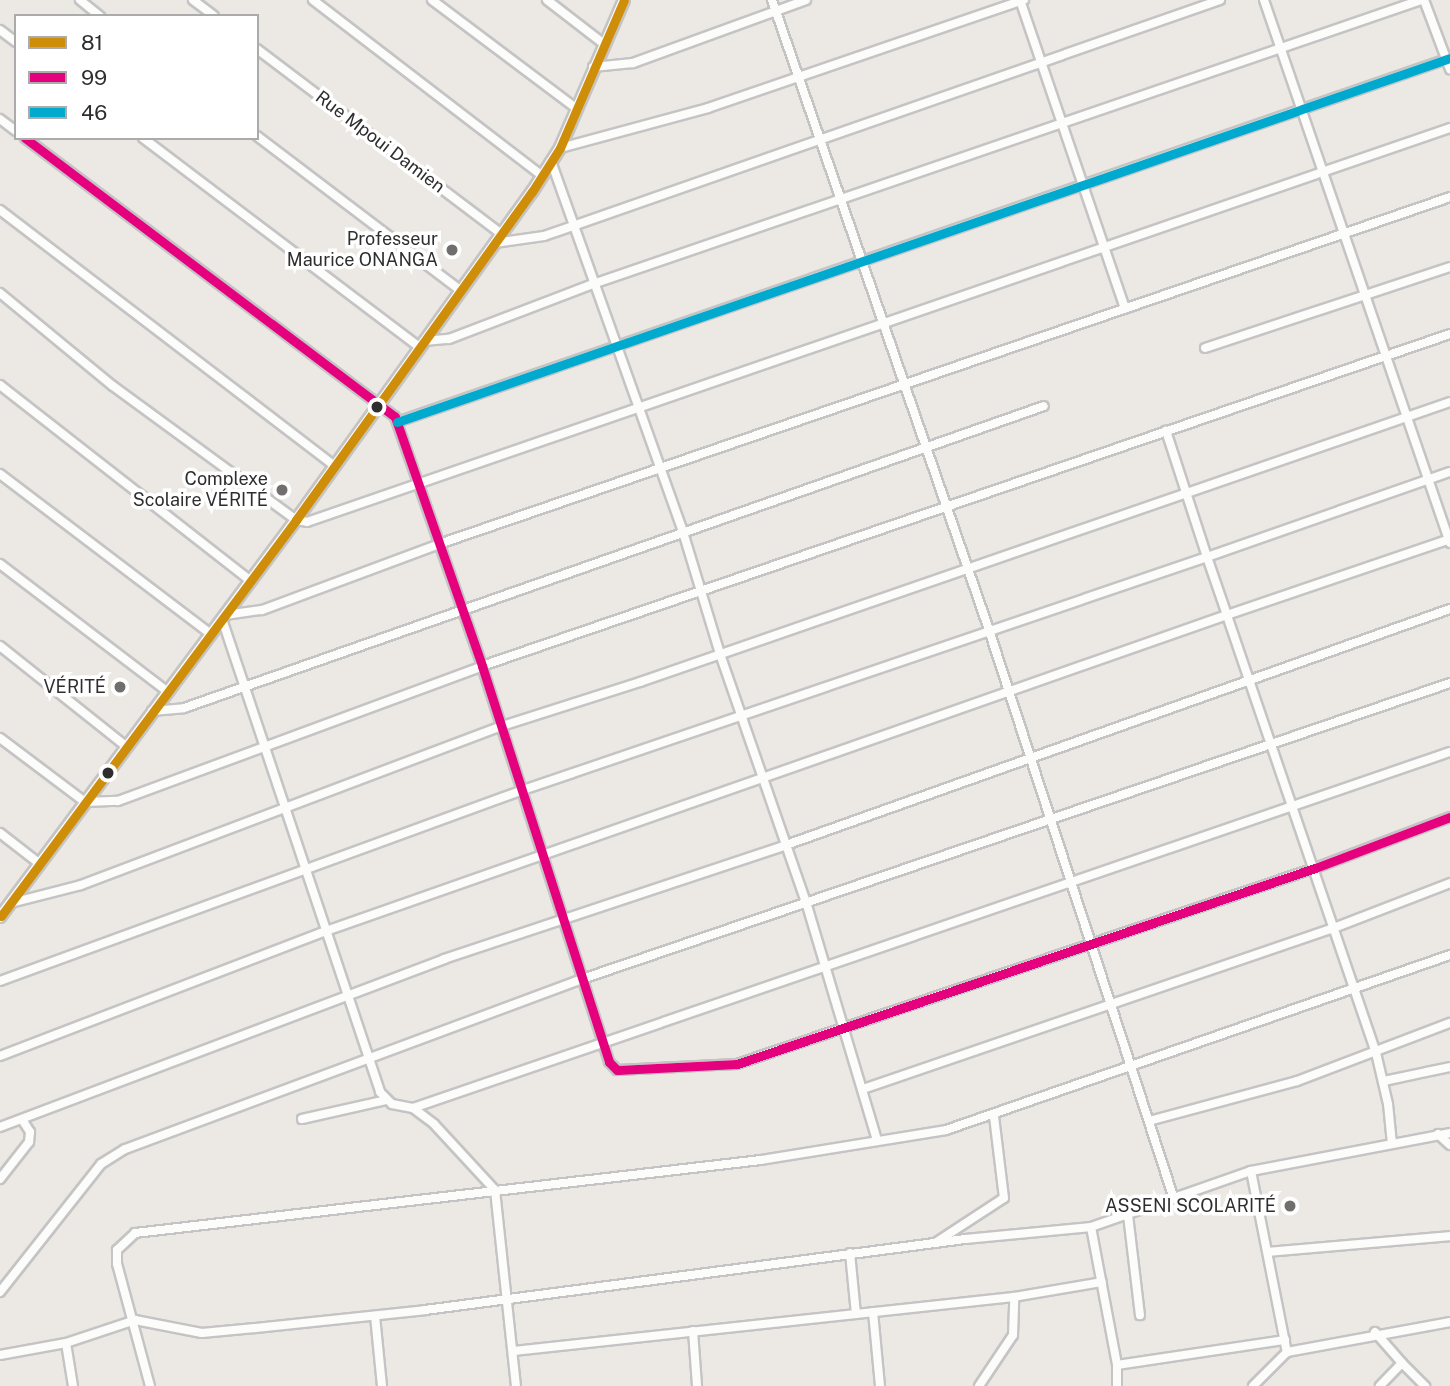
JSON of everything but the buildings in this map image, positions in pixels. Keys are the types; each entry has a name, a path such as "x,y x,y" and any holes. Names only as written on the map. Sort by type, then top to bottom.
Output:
{"main road":[{"path":"0,917 296,520 542,176 560,148 624,0"}],"street":[{"path":"80,0 98,14"},
{"path":"193,0 211,14"},
{"path":"313,0 542,176"},
{"path":"432,0 576,108"},
{"path":"547,0 604,44"},
{"path":"772,0 989,630 1174,1199"},
{"path":"593,67 633,63 806,0"},
{"path":"560,148 708,108 1022,0 1041,64 1125,309"},
{"path":"499,239 527,241 1220,0"},
{"path":"0,1056 326,931 542,853 1227,615 1450,541 1384,355 1325,173 1299,111 1264,0"},
{"path":"146,140 421,344 449,339 593,284 1423,0 1450,69"},
{"name":"Rue Mpoui Damien","path":"259,51 499,239"},
{"path":"397,422 1083,188 1448,59"},
{"path":"0,293 113,386 296,520 314,521 884,322 1104,250 1450,128"},
{"path":"259,138 461,291"},
{"path":"28,140 379,405 397,422 502,726 585,978 609,1062 617,1070 689,1063 723,1067 1315,869 1450,817"},
{"path":"551,161 683,532 720,654 806,902 877,1140"},
{"path":"386,1100 369,1058 307,868 264,748 223,617 262,610 439,544 660,471 1450,197"},
{"path":"0,210 335,466"},
{"path":"1205,348 1450,267"},
{"path":"0,738 85,803 118,801 482,666 1450,334"},
{"path":"0,385 251,580"},
{"path":"11,903 80,885 502,726 720,654 1450,402"},
{"path":"152,711 184,708 460,608 1044,405"},
{"path":"1166,431 1185,494 1315,869 1331,929 1376,1053 1384,1081 1392,1144"},
{"path":"0,981 523,790 1450,472"},
{"path":"0,474 211,634"},
{"path":"0,564 168,692"},
{"path":"0,1127 564,917 786,845 1030,755 1450,609"},
{"path":"0,646 127,747"},
{"path":"0,1292 113,1154 585,978 1450,683"},
{"path":"413,1108 1071,882 1292,803 1450,752"},
{"path":"0,833 40,864"},
{"path":"863,1089 1331,929 1450,884"},
{"path":"150,1386 117,1250 135,1233 761,1160 946,1130 994,1116 1132,1065 1353,992 1450,955"},
{"path":"1149,1121 1232,1102 1376,1053 1450,1023"},
{"path":"1384,1081 1450,1068"},
{"path":"302,1119 386,1100 413,1108 434,1124 495,1189 516,1386"},
{"path":"935,1243 1004,1198 994,1116"},
{"path":"0,1179 29,1142 30,1132 22,1119"},
{"path":"0,1355 66,1343 135,1320 202,1333 375,1316 850,1253 1091,1227 1251,1171 1450,1133"},
{"path":"1438,1134 1450,1145"},
{"path":"1251,1171 1287,1352"},
{"path":"1128,1215 1140,1315"},
{"path":"1091,1227 1117,1365 1117,1386"},
{"path":"1268,1252 1450,1236"},
{"path":"850,1253 856,1314"},
{"path":"513,1351 1014,1297 1102,1282"},
{"path":"979,1386 1013,1335 1014,1297"},
{"path":"873,1312 880,1386"},
{"path":"375,1316 382,1386"},
{"path":"1254,1386 1287,1352 1376,1332 1450,1322"},
{"path":"693,1331 697,1386"},
{"path":"1376,1332 1425,1386"},
{"path":"1117,1365 1285,1340"},
{"path":"66,1343 73,1386"},
{"path":"1380,1386 1402,1363"}],"transit line":[{"name":"81","path":"1,916 296,520 532,192 560,148 624,0"},
{"name":"46","path":"397,422 1450,58"},
{"name":"99","path":"28,140 395,417 482,666 609,1062 617,1070 737,1064 1315,868 1450,817"}],"place":[{"name":"Professeur Maurice ONANGA","path":"452,250"},
{"name":"Complexe Scolaire VÉRITÉ","path":"282,490"},
{"name":"VÉRITÉ","path":"120,687"},
{"name":"ASSENI SCOLARITÉ","path":"1290,1206"}]}
